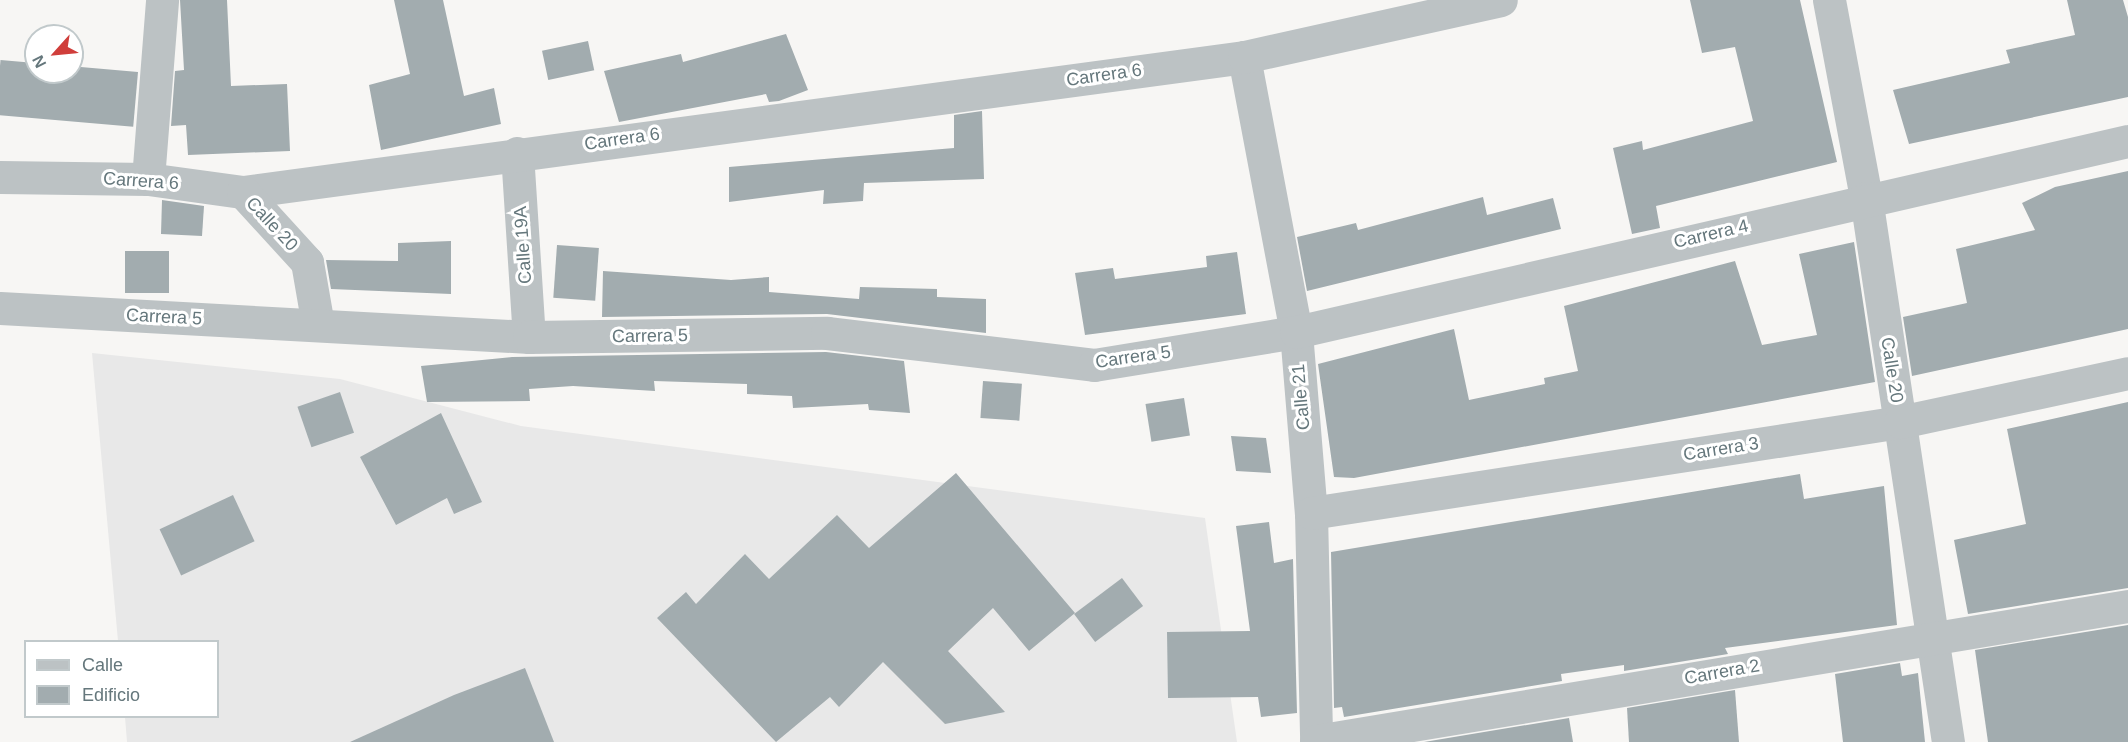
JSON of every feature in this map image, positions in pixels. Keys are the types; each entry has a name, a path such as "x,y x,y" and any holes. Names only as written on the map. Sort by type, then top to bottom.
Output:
{"street":[{"path":"148,179 162,0"},
{"path":"1244,57 1501,0"},
{"name":"Calle 20","path":"1830,0 1866,198 1929,636 1948,742"},
{"name":"Carrera 6","path":"0,177 148,179 243,192 517,153 1244,57"},
{"name":"Calle 21","path":"1244,57 1296,332 1311,513 1316,741"},
{"name":"Carrera 4","path":"1296,332 1866,198 2128,141"},
{"name":"Calle 19A","path":"517,153 529,337"},
{"name":"Calle 20","path":"243,192 308,262 318,325"},
{"name":"Carrera 5","path":"0,308 529,337 827,333 1094,365 1296,332"},
{"name":"Carrera 3","path":"1311,513 1900,422 2128,373"},
{"name":"Carrera 2","path":"1316,741 1929,636 2128,606"}],"shaded area":[{"path":"92,353 340,379 521,426 1205,518 1237,742 127,742 125,718 219,718 219,640 118,640"}],"building":[{"path":"180,0 227,0 231,86 287,84 290,151 188,155 186,125 171,126 175,71 184,70"},
{"path":"394,0 443,0 464,96 494,88 501,124 381,150 369,85 410,74"},
{"path":"1690,0 1800,0 1837,162 1656,206 1660,228 1632,234 1613,148 1642,141 1643,150 1753,121 1735,47 1702,53"},
{"path":"2067,0 2123,0 2128,17 2128,97 1909,144 1893,90 2010,63 2006,50 2075,35"},
{"path":"786,34 808,90 779,101 769,102 766,94 619,122 604,71 681,54 683,62"},
{"path":"588,41 594,70 548,80 542,51"},
{"path":"1,60 24,62 24,84 84,84 84,67 138,72 133,127 0,115"},
{"path":"982,111 984,179 864,183 863,201 823,204 824,190 729,202 729,167 954,148 954,115"},
{"path":"2128,171 2128,329 1912,376 1903,317 1967,303 1956,249 2035,230 2022,203 2055,187"},
{"path":"1483,197 1487,215 1553,198 1561,229 1307,291 1297,237 1356,223 1358,230"},
{"path":"162,200 204,206 202,236 161,234"},
{"path":"451,241 451,294 331,289 326,260 398,261 398,243"},
{"path":"1854,242 1875,382 1354,478 1334,477 1318,364 1454,329 1469,400 1545,384 1544,378 1578,371 1564,306 1735,261 1762,345 1817,335 1799,254"},
{"path":"557,245 599,248 595,301 553,298"},
{"path":"125,251 169,251 169,293 125,293"},
{"path":"1237,252 1246,314 1085,335 1075,273 1113,268 1115,279 1207,267 1206,256"},
{"path":"603,271 731,280 769,277 769,292 859,299 860,287 937,289 937,297 986,299 986,333 827,314 602,317"},
{"path":"826,352 904,361 910,413 869,410 868,404 793,408 792,396 747,394 747,384 654,381 655,391 573,386 529,389 530,401 427,402 421,366 512,357"},
{"path":"983,381 1022,384 1019,421 980,418"},
{"path":"340,392 354,433 311,447 297,407"},
{"path":"1184,398 1190,436 1151,442 1145,404"},
{"path":"2128,402 2128,588 1968,614 1954,540 2026,524 2007,429"},
{"path":"441,413 482,502 454,514 447,498 396,525 360,457"},
{"path":"1231,436 1266,438 1271,473 1236,471"},
{"path":"956,473 1075,613 1029,651 993,608 948,651 1005,712 945,724 883,662 839,707 830,697 776,742 657,618 686,592 696,604 745,554 769,579 837,515 869,548"},
{"path":"1800,474 1804,499 1884,486 1897,625 1725,648 1728,654 1624,671 1624,665 1561,674 1562,681 1344,717 1342,707 1334,708 1331,552"},
{"path":"233,495 255,541 181,575 160,529"},
{"path":"1269,522 1274,563 1293,559 1297,713 1261,717 1258,697 1168,698 1167,632 1250,631 1236,526"},
{"path":"1122,578 1143,606 1095,642 1074,614"},
{"path":"2128,625 2128,742 1988,742 1975,650"},
{"path":"1900,663 1902,676 1918,673 1925,742 1843,742 1835,674"},
{"path":"525,668 554,742 350,742 454,695"},
{"path":"1735,690 1739,742 1629,742 1627,708"},
{"path":"1569,718 1573,742 1424,742"}]}
